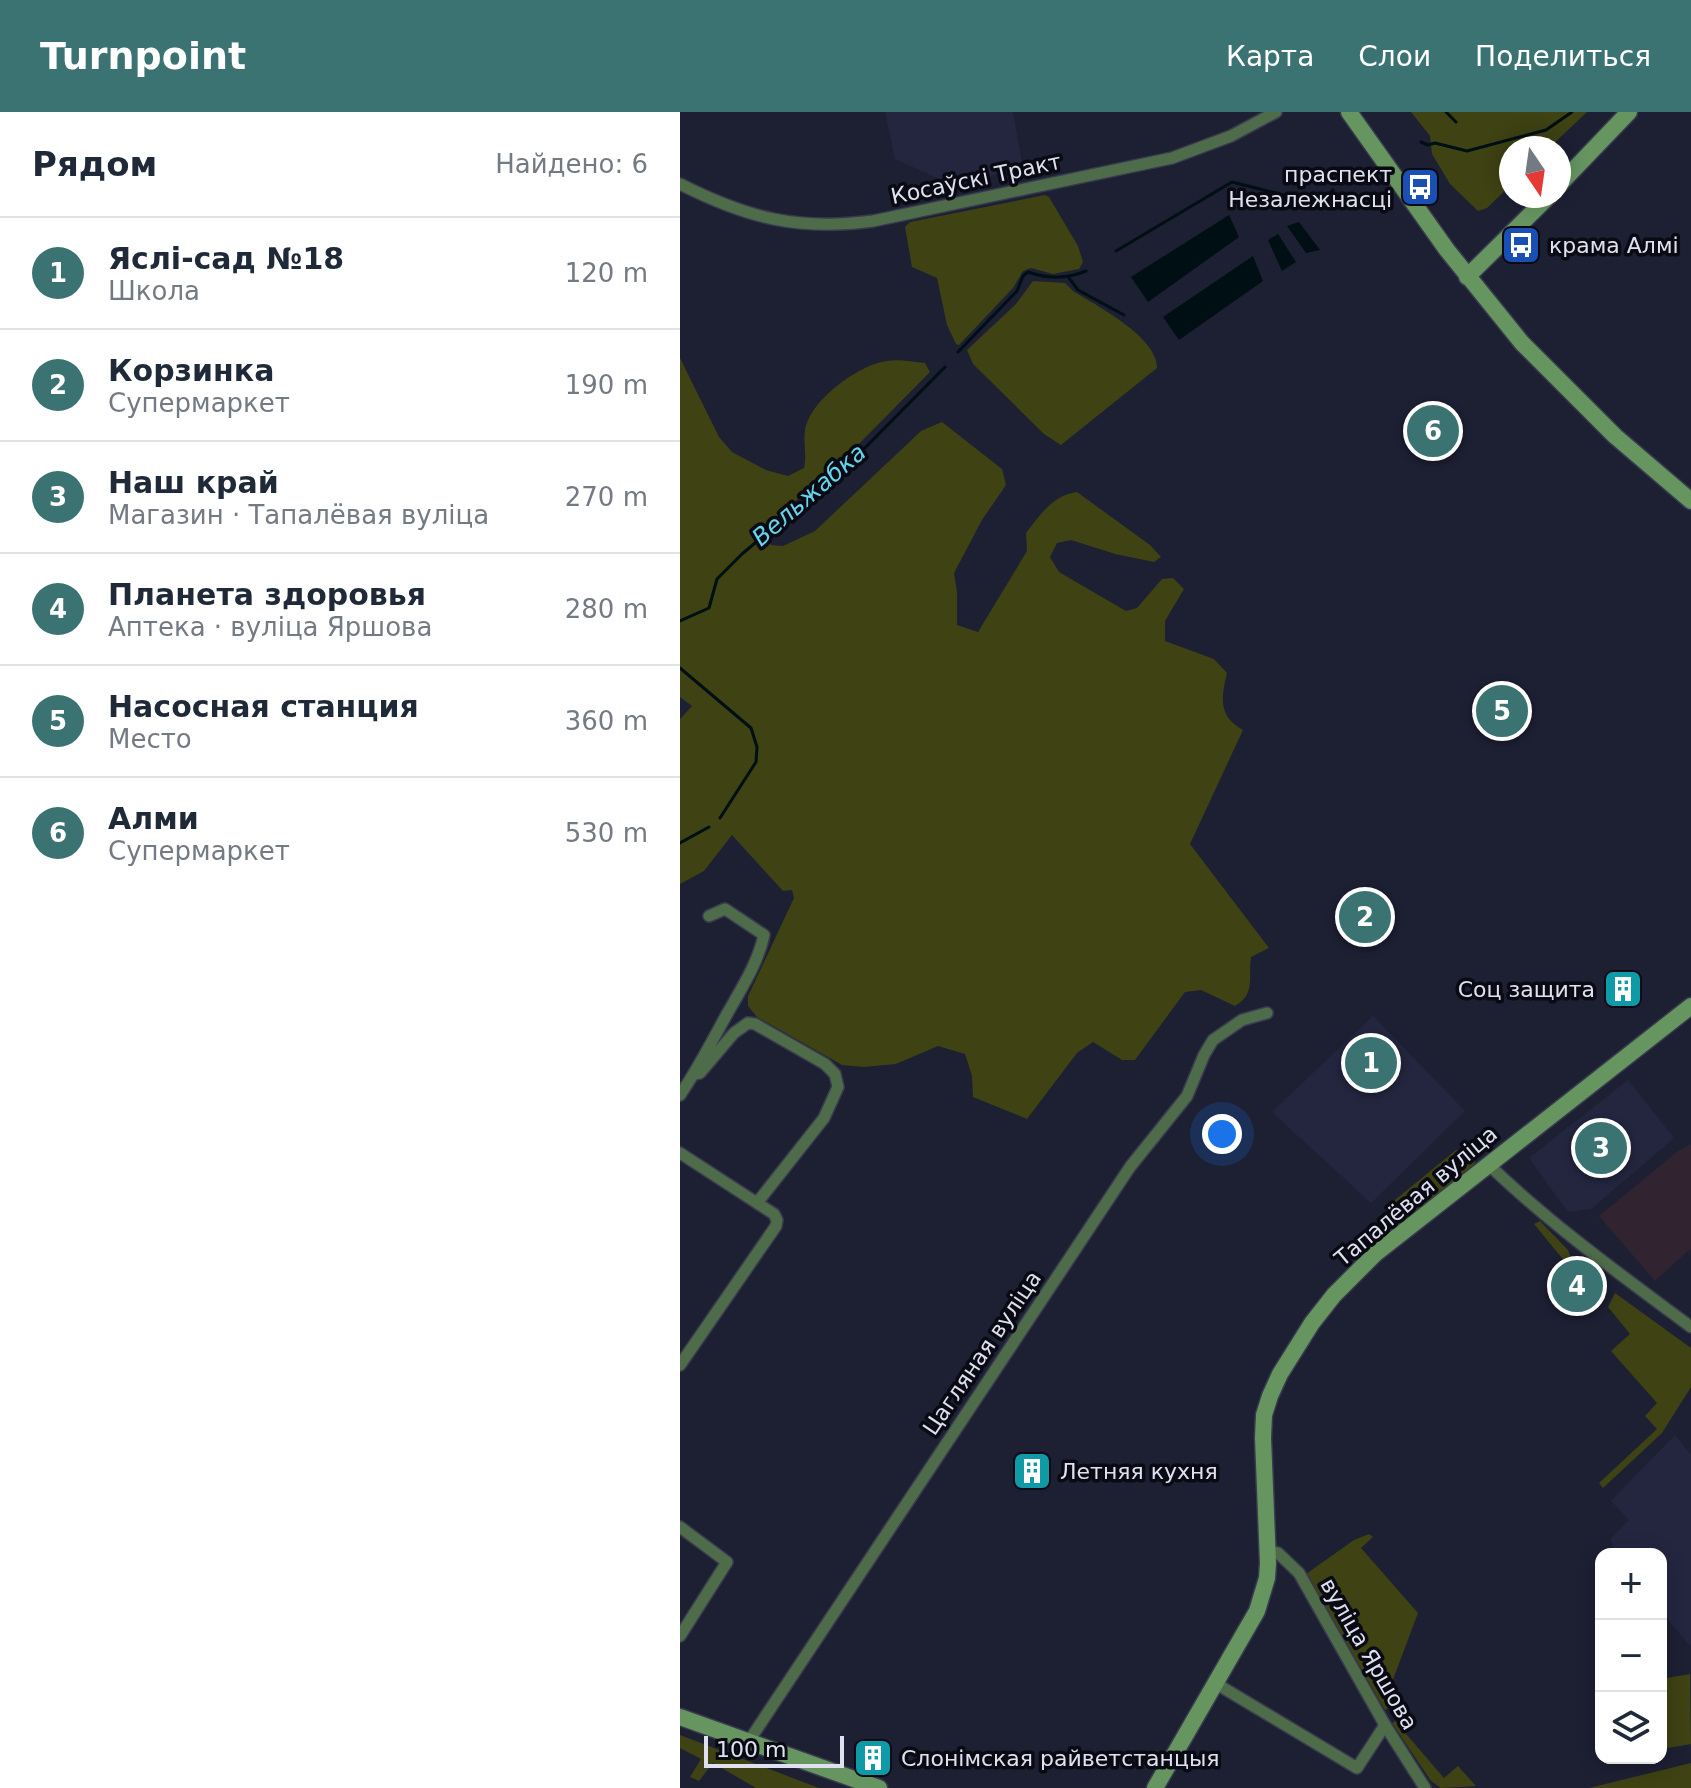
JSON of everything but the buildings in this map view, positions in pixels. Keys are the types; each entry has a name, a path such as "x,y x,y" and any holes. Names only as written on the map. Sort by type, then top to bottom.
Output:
{"main road":[{"path":"1349,112 1467,277 1522,343 1615,436 1691,501"},
{"path":"1571,172 1629,112"},
{"path":"1467,277 1537,208"},
{"name":"Тапалёвая вуліца","path":"1155,1788 1257,1611 1267,1578 1264,1415 1280,1374 1312,1323 1355,1273 1487,1163 1691,1006"},
{"path":"680,1717 749,1741 849,1783 879,1788"}],"street":[{"name":"Косаўскі Тракт","path":"680,184 733,208 784,222 812,226 858,223 1172,158 1231,136 1276,112"},
{"path":"680,1095 743,985 761,949 764,935 725,909 709,916"},
{"name":"Цагляная вуліца","path":"749,1741 1130,1167 1187,1096 1213,1040 1242,1020 1267,1013"},
{"path":"694,1074 700,1073 734,1033 748,1023 755,1024 825,1064 835,1074 838,1087 824,1118 757,1203"},
{"path":"680,1153 774,1214 777,1220 776,1226 680,1365"},
{"path":"1487,1163 1515,1190 1606,1264 1691,1327"},
{"path":"680,1527 727,1562 680,1636"},
{"name":"вуліца Яршова","path":"1267,1551 1278,1553 1299,1573 1385,1725 1425,1788"},
{"path":"1215,1683 1357,1768 1385,1725"}],"shaded area":[{"path":"885,112 1013,112 1023,168 953,185 895,159"},
{"path":"1229,215 1239,237 1148,302 1131,277"},
{"path":"1299,222 1320,250 1306,253 1287,226"},
{"path":"1278,234 1296,262 1282,271 1268,240"},
{"path":"1253,256 1263,281 1179,340 1163,317"},
{"path":"1373,1016 1465,1111 1371,1203 1272,1112"},
{"path":"1628,1080 1674,1138 1591,1209 1568,1212 1529,1158"},
{"path":"1691,1144 1691,1248 1655,1281 1599,1216 1678,1151"},
{"path":"1675,1435 1691,1455 1691,1647 1667,1618 1667,1548 1613,1548 1611,1538 1629,1520 1611,1501"}],"green space":[{"path":"1411,112 1587,112 1562,136 1499,136 1499,196 1487,208 1478,211 1450,184 1432,154 1430,136"},
{"path":"1045,195 1078,246 1083,262 1079,269 1053,274 1031,268 1023,271 1013,288 959,345 956,344 947,325 937,278 912,267 905,227 910,222"},
{"path":"1033,281 1065,283 1137,334 1155,356 1157,368 1061,445 1044,434 973,364 967,350 1016,304"},
{"path":"680,358 719,437 732,452 766,470 788,476 804,468 808,420 815,408 837,386 863,369 887,361 925,363 930,372 845,458 762,530 771,545 783,546 815,531 921,431 942,422 1002,469 1006,485 982,520 954,573 957,625 978,632 1027,551 1026,533 1048,507 1068,494 1077,492 1150,545 1161,557 1154,562 1071,540 1057,543 1050,557 1059,572 1126,611 1137,608 1162,579 1173,578 1184,589 1165,621 1165,641 1214,659 1227,673 1223,706 1229,719 1243,730 1190,844 1269,948 1251,957 1250,985 1242,1001 1235,1006 1201,990 1185,992 1135,1060 1122,1060 1093,1042 1077,1053 1027,1119 973,1097 972,1076 965,1054 938,1046 896,1064 864,1067 842,1065 757,1017 748,1006 748,996 794,898 792,890 783,891 732,835 704,871 680,884 680,719 692,706 680,697"},
{"path":"1468,1149 1474,1153 1475,1162 1470,1170 1416,1212 1406,1217 1399,1216 1393,1209 1395,1200 1456,1150"},
{"path":"1540,1221 1568,1250 1571,1258 1566,1263 1534,1224"},
{"path":"1615,1293 1691,1348 1691,1387 1662,1433 1603,1488 1599,1483 1657,1429 1645,1416 1657,1403 1611,1351 1630,1334 1608,1307"},
{"path":"1369,1534 1373,1537 1361,1548 1418,1613 1388,1693 1402,1699 1385,1710 1306,1574 1354,1540"},
{"path":"1690,1674 1691,1744 1667,1747 1667,1678"},
{"path":"1395,1721 1444,1778 1458,1766 1476,1786 1441,1788 1431,1781 1392,1723"},
{"path":"680,1735 819,1788 756,1788 713,1763 699,1781 690,1777 701,1759 680,1748"},
{"path":"1691,1763 1691,1788 1589,1788"}],"waterway":[{"path":"1446,112 1456,122"},
{"name":"Вельжабка","path":"1421,142 1467,151 1546,130 1572,112"},
{"name":"Вельжабка","path":"1116,251 1232,182 1295,198 1323,201 1333,190"},
{"name":"Вельжабка","path":"958,352 1017,291 1028,272 1057,277 1086,271"},
{"path":"1069,278 1078,290 1124,315"},
{"name":"Вельжабка","path":"680,621 709,608 717,579 742,554 848,465 945,367"},
{"name":"Вельжабка","path":"680,668 751,728 757,747 756,762 720,818"},
{"name":"Вельжабка","path":"680,843 709,827"}],"place":[{"name":"праспект Незалежнасці","path":"1420,187"},
{"name":"крама Алмі","path":"1521,245"},
{"name":"Алми","path":"1433,431"},
{"name":"Насосная станция","path":"1502,711"},
{"name":"Корзинка","path":"1365,917"},
{"name":"Соц защита","path":"1623,989"},
{"name":"Яслі-сад №18","path":"1371,1063"},
{"name":"Наш край","path":"1601,1148"},
{"name":"Планета здоровья","path":"1577,1286"},
{"name":"Летняя кухня","path":"1032,1471"},
{"name":"Слонімская райветстанцыя","path":"873,1758"}]}
